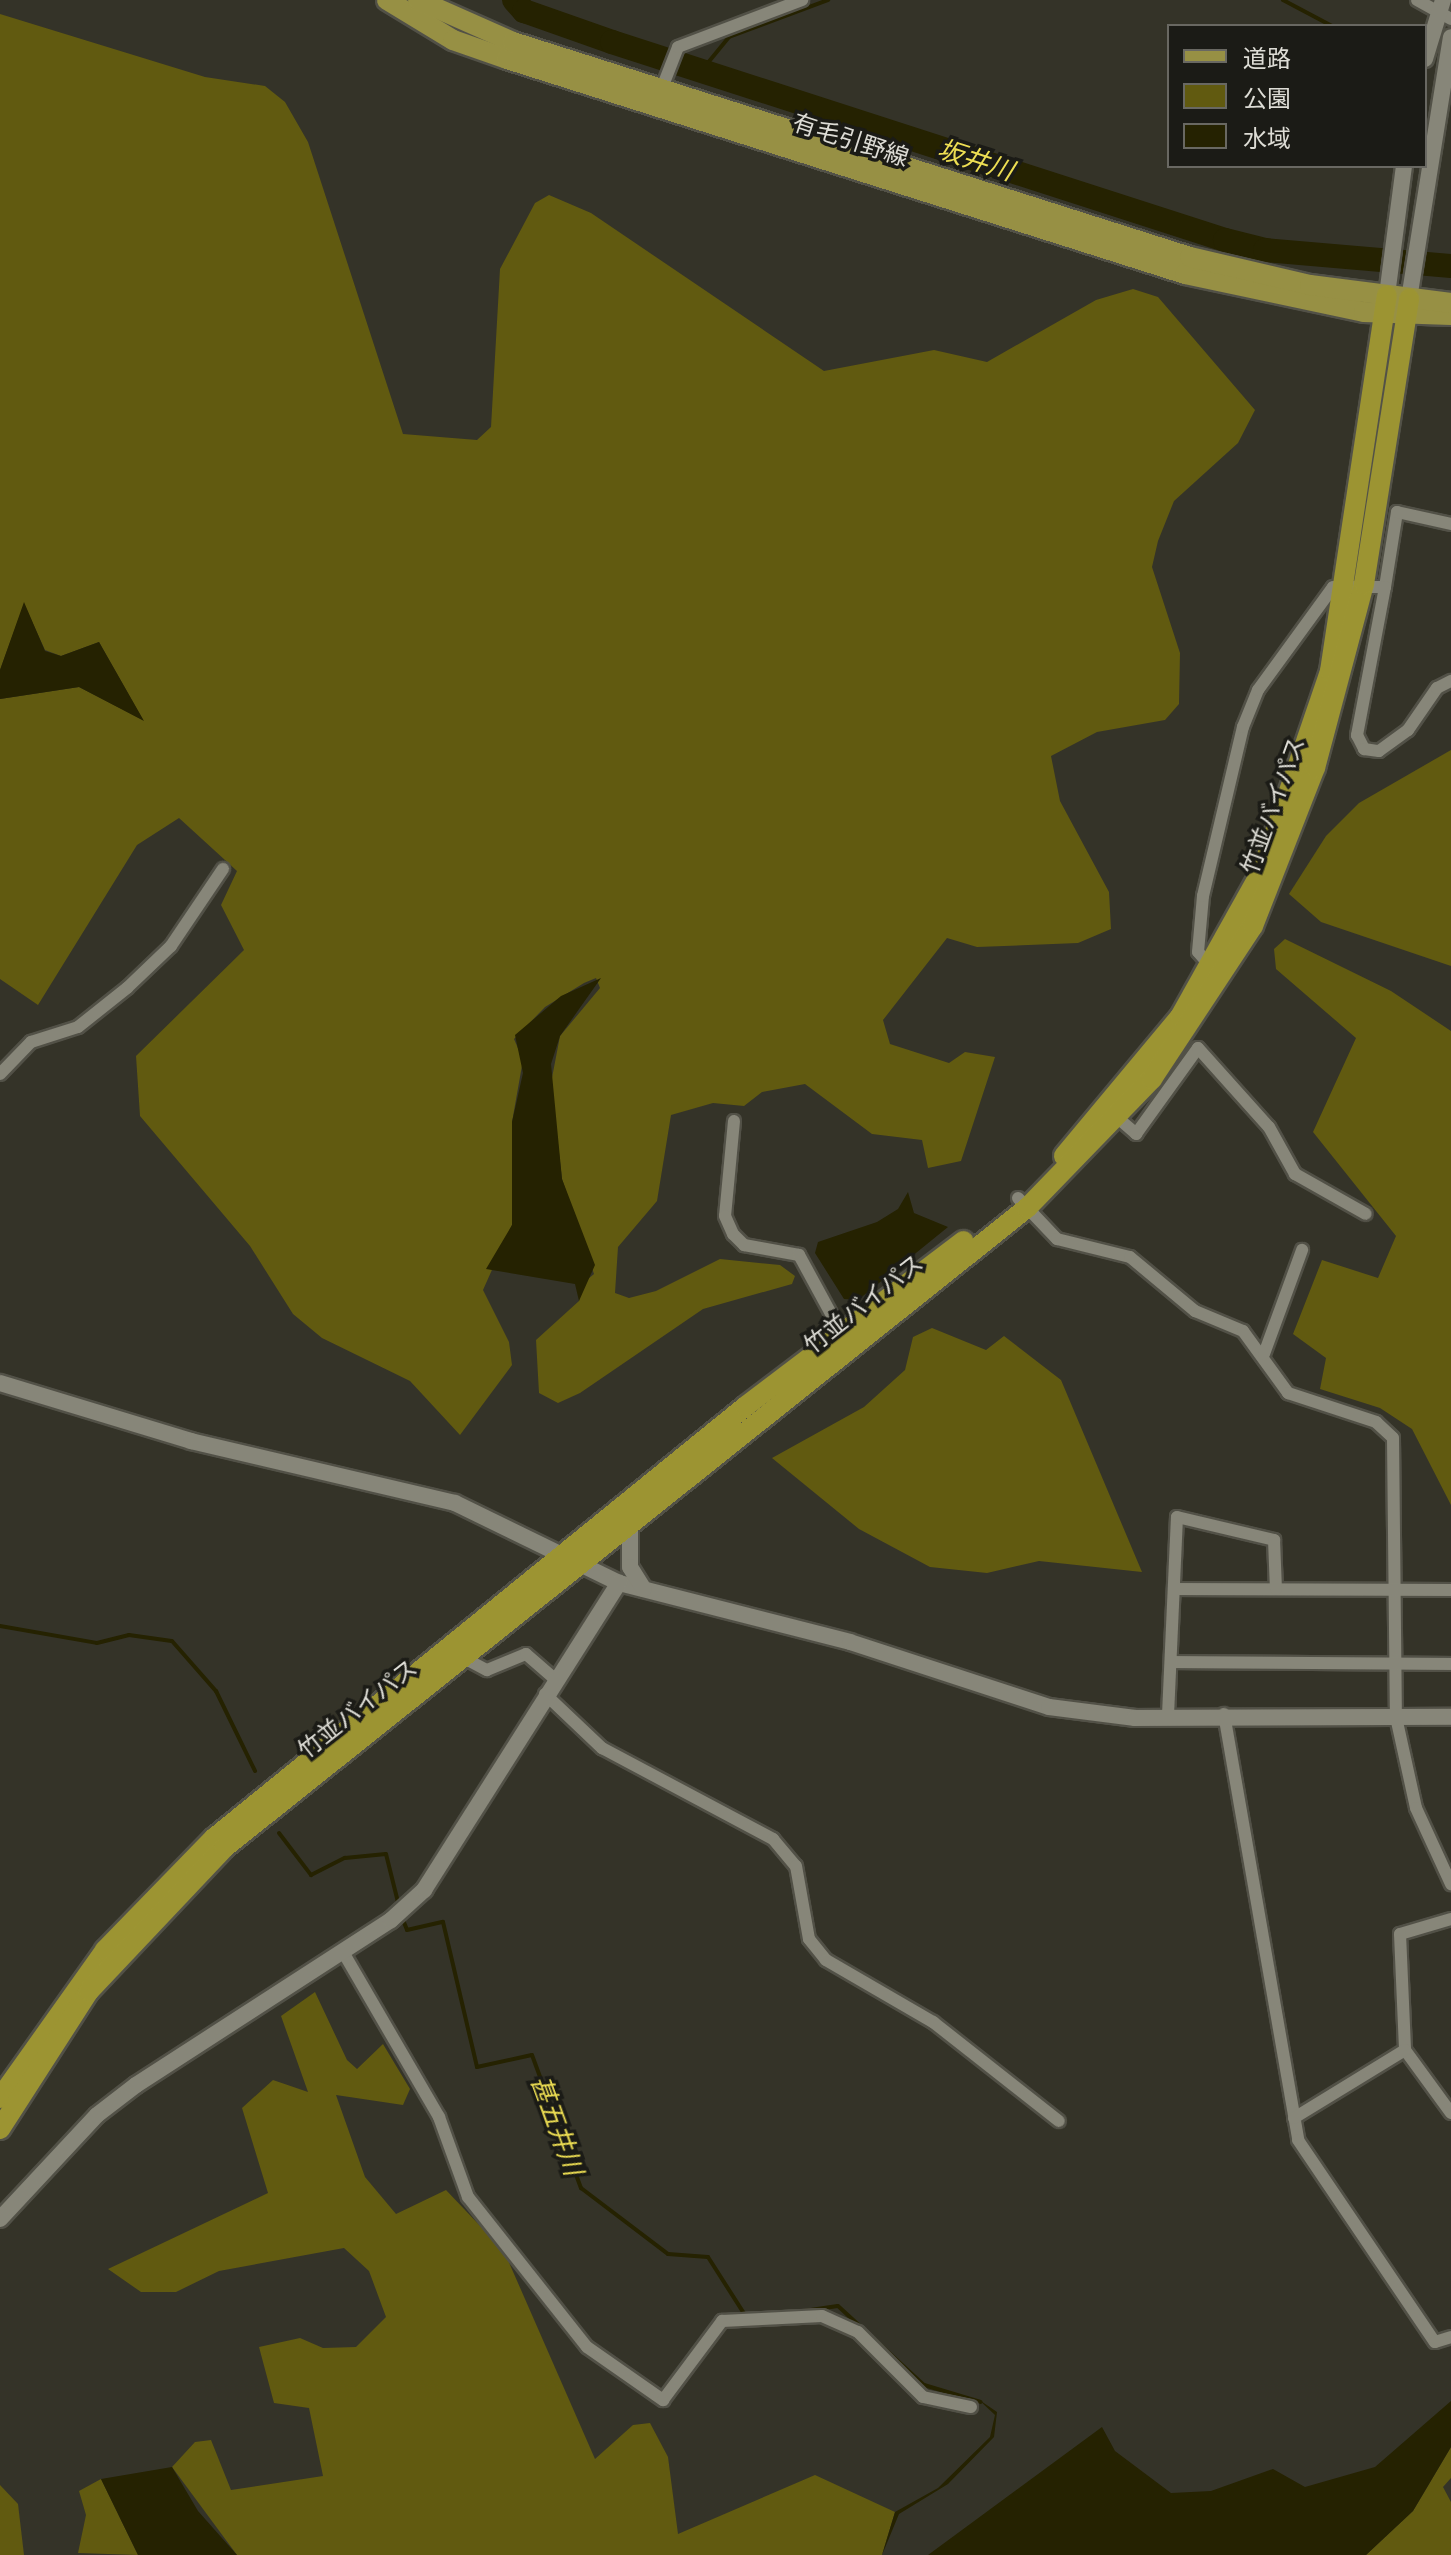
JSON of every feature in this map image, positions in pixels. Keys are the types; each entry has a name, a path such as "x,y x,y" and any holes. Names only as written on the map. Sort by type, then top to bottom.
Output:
{"highway":[{"name":"竹並バイパス","path":"0,2098 68,1995 209,1842 561,1554 842,1334 1023,1203 1117,1098 1212,968 1262,870 1365,584 1386,305"},
{"name":"竹並バイパス","path":"0,2129 89,1991 224,1848 630,1525 748,1423 1023,1203 1119,1119 1184,1037 1253,926 1315,768 1365,584 1408,307"}],"main road":[{"name":"有毛引野線","path":"387,0 453,40 661,88"},
{"name":"有毛引野線","path":"418,0 500,38 661,88 1185,274 1451,315"},
{"name":"有毛引野線","path":"1408,307 1451,303"}],"street":[{"path":"661,88 678,47 802,0"},
{"path":"1417,0 1444,11 1427,54"},
{"path":"1408,307 1414,252 1445,94 1451,37"},
{"path":"1386,305 1404,168"},
{"path":"1451,524 1397,512 1365,584 1357,735 1364,749 1379,751 1408,730 1437,688 1451,681"},
{"path":"1212,968 1198,952 1203,896 1243,727 1258,690 1333,587 1365,584"},
{"path":"0,1074 31,1042 78,1027 127,988 171,946 223,869"},
{"path":"1119,1119 1136,1134 1198,1048 1269,1127 1295,1174 1366,1214"},
{"path":"734,1121 725,1216 733,1234 744,1245 799,1255 842,1334"},
{"path":"1023,1203 1076,1249 1130,1257 1195,1311 1243,1331 1264,1354 1288,1393 1376,1422 1393,1438 1396,1717 1416,1808 1451,1884"},
{"path":"1264,1354 1302,1250"},
{"path":"0,1383 191,1441 455,1503 619,1583 850,1642 1049,1707 1168,1715 1451,1717"},
{"path":"1168,1715 1177,1517 1274,1540 1276,1589"},
{"path":"630,1525 630,1567 644,1589"},
{"path":"0,2219 126,2092 343,1952 424,1890 554,1678 619,1583"},
{"path":"1174,1589 1451,1590"},
{"path":"464,1658 487,1670 516,1652 526,1654 554,1678"},
{"path":"1172,1662 1451,1664"},
{"path":"545,1694 602,1748 773,1839 796,1866 809,1939 826,1960 933,2022 1059,2121"},
{"path":"1224,1714 1298,2140 1435,2342 1451,2337"},
{"path":"1451,1919 1400,1934 1405,2050 1451,2113"},
{"path":"343,1952 406,2052 468,2197 587,2347 663,2400 722,2321 822,2316 858,2332 923,2397 971,2407"},
{"path":"1294,2118 1405,2050"}],"green space":[{"path":"0,14 205,77 265,86 285,102 308,142 403,434 477,440 491,427 500,269 535,203 549,195 591,213 824,371 934,350 987,362 1096,300 1133,289 1158,297 1255,410 1238,443 1174,501 1158,541 1152,567 1180,653 1179,704 1165,720 1097,732 1051,756 1060,801 1109,892 1111,929 1078,943 977,947 947,938 883,1020 890,1044 949,1063 965,1052 995,1057 961,1161 928,1168 922,1140 872,1134 805,1084 762,1092 744,1106 713,1103 671,1115 657,1201 618,1247 615,1293 629,1298 656,1291 720,1259 780,1265 795,1276 792,1284 703,1309 580,1393 558,1403 539,1393 536,1340 579,1301 582,1284 594,1274 562,1179 551,1083 560,1036 600,988 596,978 545,1007 514,1039 523,1060 512,1122 512,1225 483,1290 509,1342 512,1365 460,1435 410,1381 322,1338 293,1314 250,1246 140,1116 136,1056 244,950 221,905 237,871 179,818 137,845 38,1005 0,979 0,699 79,687 143,720 99,642 61,656 45,650 24,604 0,670"},
{"path":"1451,750 1451,966 1321,922 1289,894 1326,836 1359,803"},
{"path":"1285,939 1391,991 1451,1031 1451,1505 1412,1429 1380,1408 1320,1389 1326,1358 1293,1334 1322,1260 1378,1278 1396,1236 1313,1132 1356,1038 1276,969 1274,949"},
{"path":"932,1328 986,1350 1004,1336 1061,1380 1142,1572 1039,1561 987,1573 930,1567 859,1529 772,1458 864,1407 905,1370 913,1337"},
{"path":"315,1992 347,2060 357,2069 383,2044 410,2089 403,2105 336,2095 365,2177 396,2214 446,2190 504,2251 595,2459 633,2425 650,2423 668,2457 678,2534 815,2475 895,2512 882,2555 237,2555 172,2467 195,2442 211,2440 231,2490 323,2476 309,2408 274,2403 259,2347 300,2338 323,2348 356,2347 386,2317 369,2271 344,2248 219,2271 176,2292 141,2292 108,2269 268,2193 242,2108 273,2080 308,2092 281,2016"},
{"path":"1451,2447 1451,2478 1443,2487 1451,2502 1451,2555 1366,2555 1413,2511"},
{"path":"101,2479 138,2555 78,2553 86,2515 79,2491"},
{"path":"0,2485 18,2504 24,2555 0,2555"}],"water":[{"path":"24,602 45,651 61,656 99,642 144,721 79,687 0,699 0,670"},
{"path":"601,978 560,1036 551,1064 562,1179 595,1265 579,1301 575,1284 486,1269 512,1225 512,1122 523,1073 515,1035 561,996"},
{"path":"908,1192 914,1213 948,1227 858,1300 844,1299 815,1253 818,1242 877,1222 898,1209"},
{"path":"978,2399 997,2412 994,2437 948,2484 899,2514 882,2555 895,2512 938,2488 990,2437 995,2415"},
{"path":"1451,2401 1451,2447 1413,2511 1366,2555 928,2555 1102,2427 1115,2451 1171,2493 1211,2491 1273,2469 1305,2487 1375,2467"},
{"path":"172,2467 198,2511 237,2555 138,2555 101,2479"}],"waterway":[{"name":"坂井川","path":"514,0 524,11 612,42 1225,240 1265,250 1451,266"},
{"path":"702,70 729,37 828,0"},
{"path":"1283,0 1328,24"},
{"name":"甚五井川","path":"0,1626 97,1643 129,1635 172,1641 216,1691 255,1771"},
{"name":"甚五井川","path":"279,1833 311,1875 345,1858 386,1854 399,1906"},
{"name":"甚五井川","path":"401,1915 407,1930 443,1922 477,2067 532,2055 581,2188 668,2254 708,2257 745,2315"},
{"name":"甚五井川","path":"797,2312 838,2306 924,2385 981,2402"}]}
